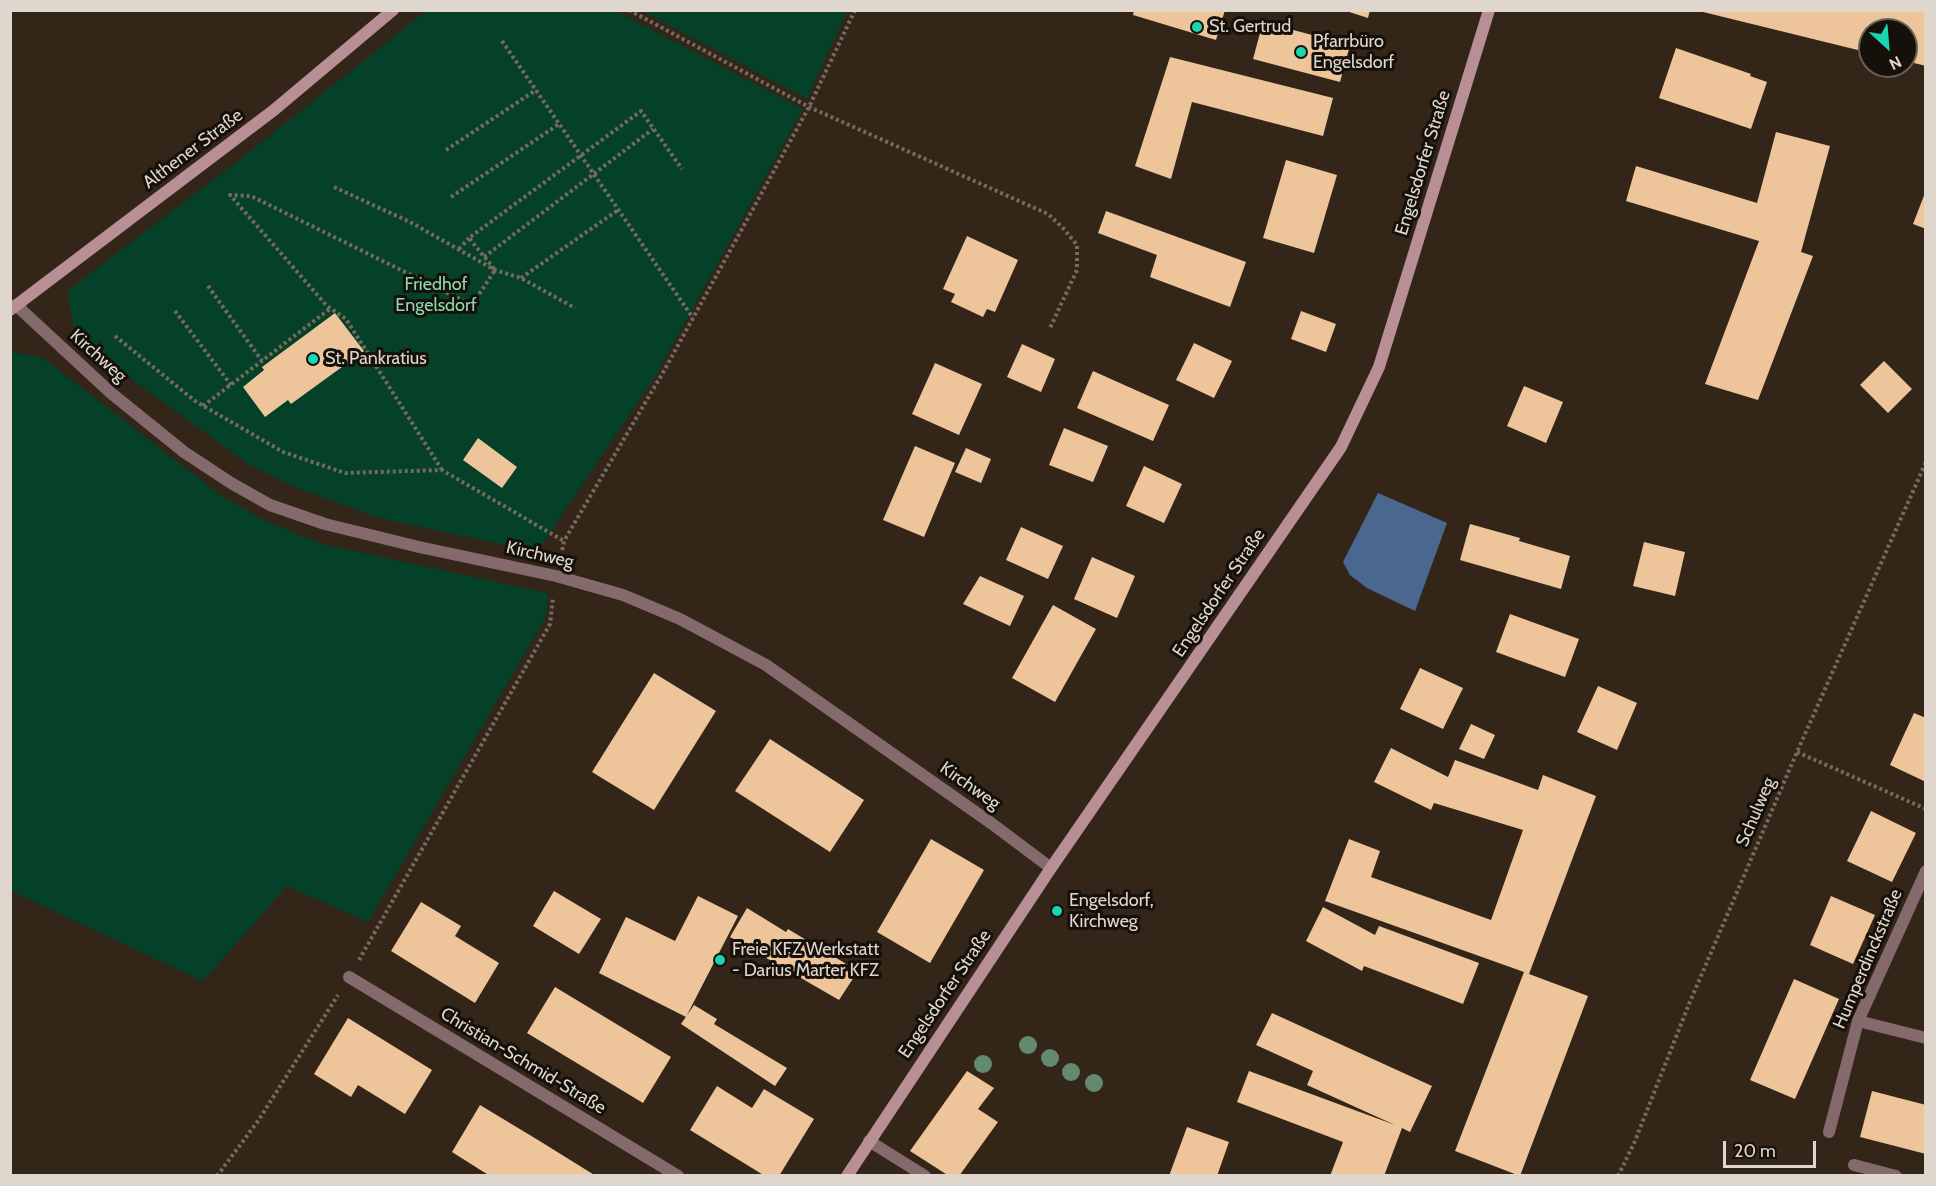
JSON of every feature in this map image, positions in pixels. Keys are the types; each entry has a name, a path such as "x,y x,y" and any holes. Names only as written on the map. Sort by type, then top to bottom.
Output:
{"street":[{"name":"Althener Straße","path":"12,306 274,110 393,10"},
{"name":"Engelsdorfer Straße","path":"847,1176 1051,868 1341,447 1379,367 1489,10"},
{"name":"Kirchweg","path":"12,306 111,393 184,452 270,506 325,524 556,576 633,599 680,619 766,665 991,823 1051,868"},
{"name":"Humperdinckstraße","path":"1829,1132 1858,1021 1926,871"},
{"name":"Christian-Schmid-Straße","path":"349,977 678,1176"},
{"path":"1858,1021 1926,1038"},
{"path":"869,1141 925,1176"},
{"path":"1854,1165 1896,1176"}],"path":[{"path":"629,10 809,107 1048,214 1077,245 1077,270 1050,328"},
{"path":"217,1176 258,1121 349,977 550,624 556,576 564,541 693,318 809,107 855,10"},
{"path":"502,40 693,318"},
{"path":"446,150 536,90"},
{"path":"459,249 469,238 641,111 682,169"},
{"path":"451,197 559,124"},
{"path":"484,257 653,129"},
{"path":"334,187 410,222 495,270 521,278 575,308"},
{"path":"495,270 472,305 251,196 230,195 331,309 346,319 442,470 564,541"},
{"path":"521,278 618,210"},
{"path":"469,238 495,270"},
{"path":"208,286 262,361"},
{"path":"203,406 331,309"},
{"path":"175,311 231,385"},
{"path":"115,336 203,406 283,452 345,473 442,470"},
{"name":"Schulweg","path":"1618,1176 1635,1141 1689,1004 1797,752 1926,462"},
{"path":"1797,752 1926,808"}],"green space":[{"name":"Friedhof Engelsdorf","path":"426,11 616,11 803,109 656,375 537,552 379,518 295,487 248,464 90,349 74,326 67,291 238,161"},
{"path":"643,11 847,11 807,99"},
{"path":"11,352 42,357 222,496 264,520 322,544 548,593 546,617 368,922 287,886 203,981 11,891"}],"water":[{"path":"1378,493 1447,523 1415,611 1367,588 1350,575 1343,562"}],"building":[{"name":"St. Gertrud","path":"1134,10 1225,10 1216,40 1133,15"},
{"path":"1343,10 1370,10 1368,18"},
{"path":"1695,10 1926,10 1926,66 1918,64 1918,18 1858,18 1858,50"},
{"name":"Pfarrbüro Engelsdorf","path":"1263,22 1350,45 1340,82 1253,59"},
{"path":"1676,48 1751,74 1750,76 1767,82 1751,129 1659,98"},
{"path":"1170,57 1333,98 1323,136 1192,102 1171,179 1135,166"},
{"path":"1776,132 1830,146 1801,252 1813,256 1758,400 1705,384 1759,241 1626,201 1636,166 1757,203"},
{"path":"1286,160 1337,175 1314,253 1263,238"},
{"path":"1926,193 1926,229 1913,224"},
{"path":"1106,211 1246,262 1230,307 1150,277 1157,255 1098,233"},
{"path":"967,236 1018,260 995,312 987,309 983,317 951,302 955,294 943,289"},
{"path":"1301,311 1336,324 1326,352 1291,339"},
{"name":"St. Pankratius","path":"335,313 364,351 291,404 288,400 265,417 243,387 264,370 262,367"},
{"path":"1194,343 1232,361 1214,398 1176,380"},
{"path":"1022,344 1055,359 1041,392 1007,377"},
{"path":"1884,361 1912,389 1888,413 1860,385"},
{"path":"935,363 982,384 959,435 912,414"},
{"path":"1093,371 1169,405 1153,441 1077,408"},
{"path":"1524,386 1563,402 1546,443 1507,426"},
{"path":"1064,428 1108,446 1093,482 1049,465"},
{"path":"478,438 517,467 502,488 463,460"},
{"path":"915,446 955,463 924,537 883,520"},
{"path":"966,448 991,459 981,483 955,472"},
{"path":"1144,466 1182,484 1164,523 1126,506"},
{"path":"1470,524 1520,538 1519,541 1570,556 1561,589 1460,560"},
{"path":"1021,527 1063,546 1048,579 1006,560"},
{"path":"1644,542 1685,552 1675,596 1633,586"},
{"path":"1092,557 1135,576 1117,618 1074,599"},
{"path":"980,576 1024,596 1010,626 963,604"},
{"path":"1053,605 1096,629 1055,702 1012,678"},
{"path":"1510,614 1579,639 1565,677 1496,652"},
{"path":"1420,668 1463,688 1443,729 1400,709"},
{"path":"654,673 716,711 654,810 592,772"},
{"path":"1598,686 1637,703 1617,750 1577,732"},
{"path":"1914,713 1926,718 1926,782 1890,765"},
{"path":"1471,724 1495,735 1484,759 1459,749"},
{"path":"770,739 864,800 830,852 735,791"},
{"path":"1391,748 1448,777 1455,760 1538,790 1543,775 1596,796 1529,974 1588,996 1520,1176 1455,1151 1524,972 1325,901 1349,839 1380,851 1371,877 1491,920 1523,830 1434,803 1431,810 1374,782"},
{"path":"1871,811 1916,833 1892,882 1847,861"},
{"path":"931,839 984,870 930,963 877,932"},
{"path":"554,891 601,919 579,954 533,926"},
{"path":"698,896 738,916 686,1017 599,973 626,917 675,941"},
{"path":"1831,896 1875,915 1853,964 1810,945"},
{"path":"421,902 461,926 455,936 499,963 475,1003 391,951"},
{"path":"1323,907 1375,935 1379,926 1479,963 1463,1004 1364,966 1362,971 1306,941"},
{"path":"747,908 786,932 788,929 858,971 839,1000 730,937"},
{"path":"1794,979 1839,999 1795,1099 1750,1080"},
{"path":"555,987 671,1057 643,1103 527,1033"},
{"path":"694,1005 717,1019 714,1024 787,1068 775,1086 681,1024"},
{"path":"1272,1013 1432,1086 1410,1132 1402,1128 1384,1176 1330,1176 1343,1142 1237,1102 1249,1071 1395,1125 1307,1085 1313,1071 1256,1045"},
{"path":"348,1018 432,1070 405,1114 358,1085 351,1097 314,1074"},
{"path":"967,1071 994,1088 978,1109 998,1122 959,1176 949,1176 910,1151"},
{"path":"717,1086 752,1108 764,1089 814,1119 779,1176 765,1176 690,1130"},
{"path":"1872,1091 1926,1105 1926,1154 1860,1137"},
{"path":"480,1105 596,1176 490,1176 452,1152"},
{"path":"1187,1127 1229,1142 1217,1176 1169,1176"}],"place":[{"name":"St. Gertrud","path":"1197,27"},
{"name":"Pfarrbüro Engelsdorf","path":"1301,52"},
{"name":"St. Pankratius","path":"313,359"},
{"name":"Engelsdorf, Kirchweg","path":"1057,911"},
{"name":"Freie KFZ Werkstatt - Darius Marter KFZ","path":"720,960"}]}
